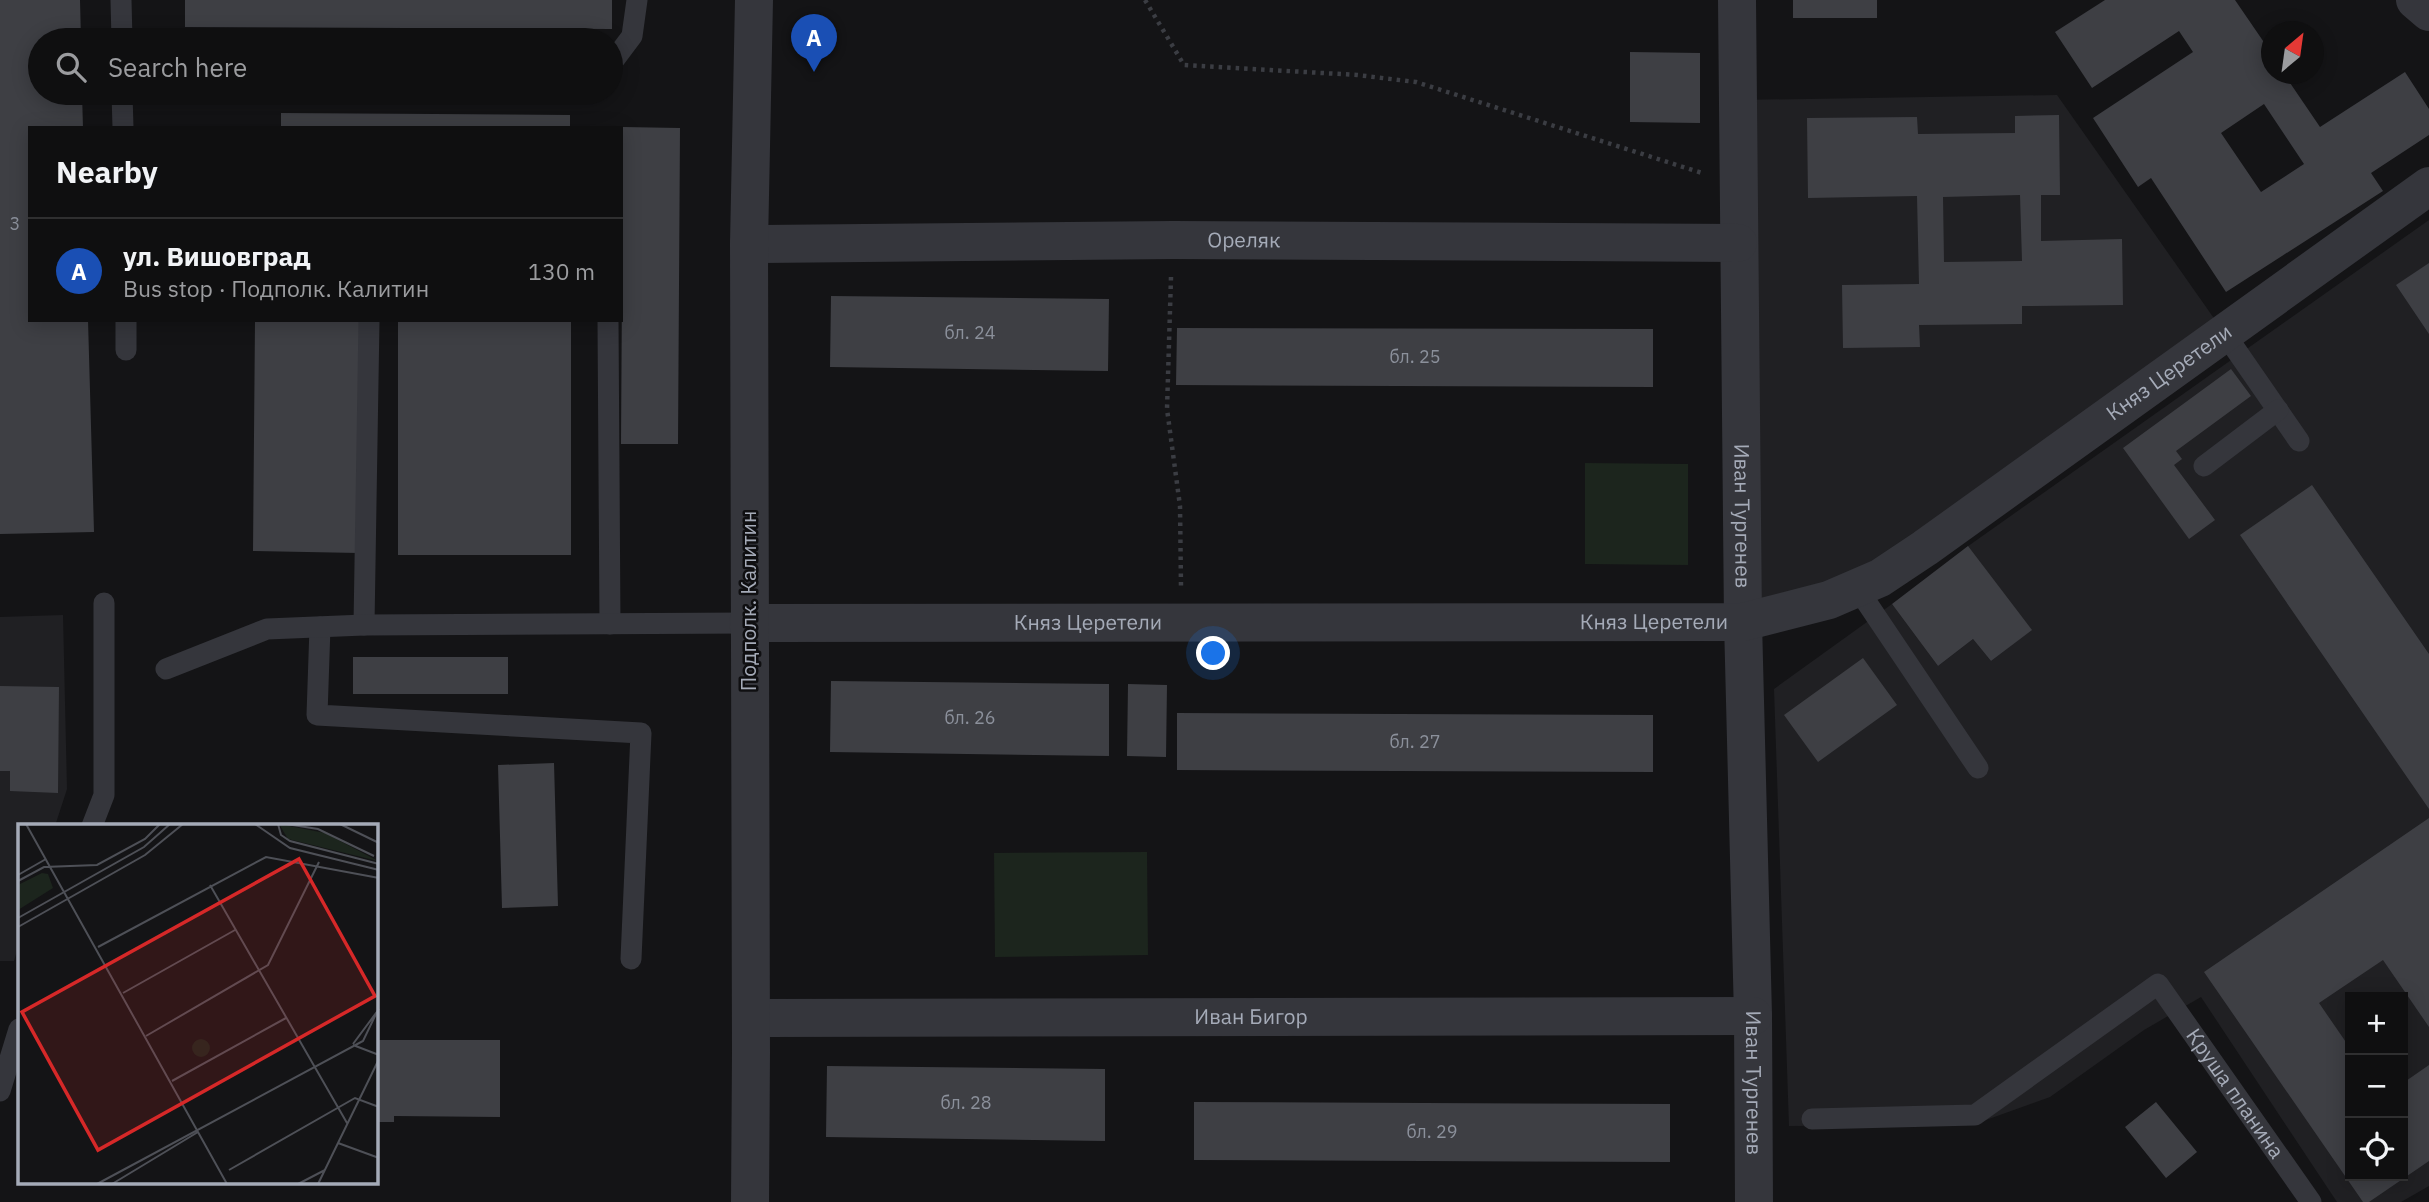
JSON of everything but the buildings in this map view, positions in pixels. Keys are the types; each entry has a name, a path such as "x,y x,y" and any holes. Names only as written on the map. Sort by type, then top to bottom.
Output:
{"street":[{"name":"Подполк. Калитин","path":"750,1202 749,244 754,0"},
{"name":"Иван Тургенев","path":"1737,0 1743,622 1753,1016 1754,1202"},
{"path":"2415,0 2429,12"},
{"name":"Княз Церетели","path":"748,623 1743,622 1829,600 1880,578 1925,548 2429,186"},
{"name":"Ореляк","path":"749,244 1173,240 1738,243"},
{"name":"Иван Бигор","path":"751,1018 1753,1016"}],"lane":[{"path":"121,0 122,28"},
{"path":"623,48 632,36 637,0"},
{"path":"122,105 123,126"},
{"path":"126,322 126,350"},
{"path":"364,625 369,322"},
{"path":"608,322 610,624"},
{"path":"2225,334 2300,441"},
{"path":"2204,466 2278,410"},
{"path":"1857,587 1978,768"},
{"path":"93,824 104,795 104,604"},
{"path":"166,669 267,629 364,625 748,623"},
{"path":"320,627 317,715 641,733 631,959"},
{"name":"Круша планина","path":"1812,1119 1975,1115 2158,984 2311,1202"},
{"path":"0,1091 12,1035"}],"path":[{"path":"1145,0 1184,65 1357,75 1416,82 1738,185"},
{"path":"1173,240 1167,409 1180,506 1181,622"}],"shaded area":[{"path":"2057,95 2225,334 1925,548 1743,622 1739,100"},
{"path":"2429,220 2429,1186 2401,1202 2337,1202 2201,997 2144,1030 2050,1097 1972,1125 1789,1126 1774,689 1892,604 1938,666 1973,639 1991,661 2031,630 1964,549"},
{"path":"1585,463 1688,464 1688,565 1585,564"},
{"path":"63,615 67,789 56,824 18,824 18,947 14,961 0,961 0,617"},
{"path":"1147,852 1148,955 995,957 994,853"}],"place":[{"name":"ул. Вишовград","path":"814,72"}]}
